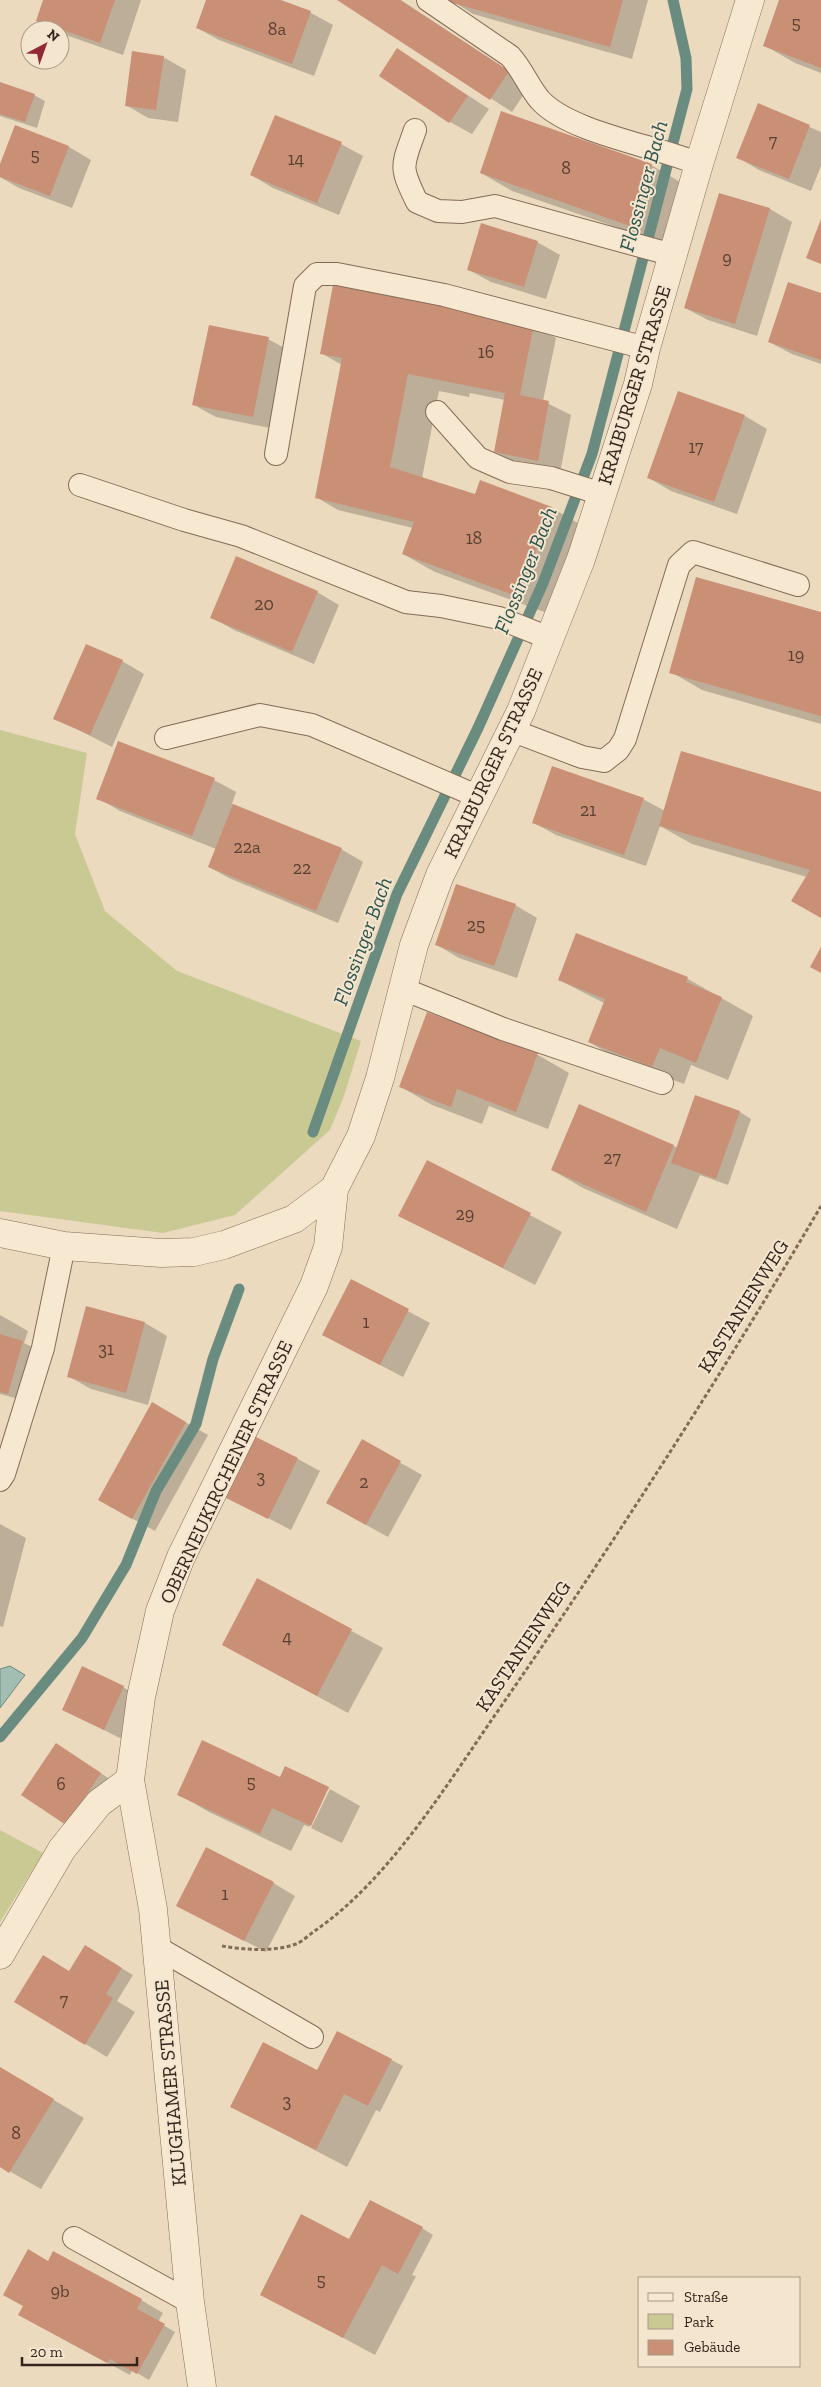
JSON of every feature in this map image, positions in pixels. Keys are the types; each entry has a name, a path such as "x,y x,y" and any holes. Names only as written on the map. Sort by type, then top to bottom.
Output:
{"street":[{"name":"KRAIBURGER STRASSE","path":"0,1233 64,1246 161,1253 194,1252 224,1245 294,1219 334,1189 361,1136 380,1078 414,945 440,875 473,794 521,711 545,637 580,559 597,493 638,384 641,347 694,162 750,0"},
{"name":"OBERNEUKIRCHENER STRASSE","path":"130,1780 141,1697 160,1611 181,1557 314,1286 328,1247 334,1189"},
{"name":"KLUGHAMER STRASSE","path":"130,1780 154,1909 190,2302 202,2387"},
{"path":"0,1955 62,1849 99,1803 130,1780"}],"lane":[{"path":"428,0 510,56 520,67 540,100 567,120 694,162"},
{"path":"415,130 403,164 405,177 417,202 438,211 462,212 495,206 668,253"},
{"path":"276,454 305,286 317,274 337,274 444,295 641,347"},
{"path":"437,412 478,458 510,472 551,478 597,493"},
{"path":"80,484 184,520 241,536 406,602 441,606 499,618 545,637"},
{"path":"511,730 582,757 604,761 618,750 625,740 679,565 693,552 798,585"},
{"path":"166,738 260,715 312,725 473,794"},
{"path":"403,990 504,1029 662,1083"},
{"path":"0,1480 4,1474 43,1348 64,1246"},
{"path":"158,1948 312,2037"},
{"path":"74,2238 190,2302"}],"path":[{"name":"KASTANIENWEG","path":"214,1942 223,1946 263,1950 296,1944 337,1915 388,1862 442,1792 550,1636 757,1314 821,1206"}],"green space":[{"path":"0,730 87,753 75,834 105,911 177,971 361,1041 344,1096 330,1130 235,1215 163,1233 0,1211"},
{"path":"0,1830 43,1853 0,1922"}],"shaded area":[{"path":"10,1666 25,1675 0,1708 0,1669"}],"building":[{"path":"43,0 115,0 100,43 70,33 70,20 36,20"},
{"path":"206,0 281,0 311,11 292,64 196,28"},
{"path":"337,0 400,0 509,71 490,100"},
{"path":"450,0 623,0 610,47 449,2"},
{"path":"779,0 821,0 821,68 763,46"},
{"path":"397,48 468,96 449,123 379,76"},
{"path":"132,51 164,56 156,110 125,106"},
{"path":"0,82 35,94 25,122 0,114"},
{"path":"758,103 810,125 789,179 736,158"},
{"path":"501,111 652,164 630,226 480,173"},
{"path":"275,115 342,142 317,203 250,175"},
{"path":"15,125 69,146 50,196 0,177 0,164"},
{"path":"719,193 770,208 735,324 684,308"},
{"path":"821,219 821,264 806,258"},
{"path":"481,223 538,241 524,287 467,270"},
{"path":"788,282 821,293 821,360 768,342"},
{"path":"333,285 534,324 520,395 549,401 538,461 494,452 505,393 408,374 390,467 475,494 480,480 552,507 519,597 402,554 414,522 315,498 342,358 320,354"},
{"path":"209,325 269,337 253,417 192,405"},
{"path":"678,391 745,415 714,502 647,478"},
{"path":"236,556 318,591 292,652 210,618"},
{"path":"696,577 821,612 821,716 669,673"},
{"path":"86,644 123,660 90,735 53,719"},
{"path":"118,741 215,778 192,836 96,799"},
{"path":"681,751 821,792 821,918 791,901 810,870 659,826"},
{"path":"552,766 644,798 624,855 532,823"},
{"path":"233,804 342,848 316,911 208,867"},
{"path":"456,884 516,904 494,966 435,945"},
{"path":"576,933 688,977 686,982 722,997 696,1063 660,1048 652,1067 588,1042 605,999 558,980"},
{"path":"821,947 821,973 810,967"},
{"path":"427,1012 538,1053 516,1112 457,1089 451,1107 399,1087"},
{"path":"695,1095 740,1111 716,1179 671,1163"},
{"path":"579,1104 674,1145 646,1212 551,1170"},
{"path":"427,1160 531,1213 503,1268 398,1216"},
{"path":"351,1279 409,1309 380,1365 322,1335"},
{"path":"86,1306 145,1322 126,1393 67,1377"},
{"path":"0,1334 23,1341 8,1394 0,1392"},
{"path":"152,1402 186,1422 132,1519 98,1500"},
{"path":"254,1436 298,1458 268,1519 224,1497"},
{"path":"362,1439 401,1461 366,1525 326,1503"},
{"path":"257,1578 352,1629 317,1696 222,1645"},
{"path":"82,1666 124,1686 104,1730 62,1710"},
{"path":"202,1740 280,1777 285,1766 329,1787 311,1826 272,1808 260,1834 177,1795"},
{"path":"56,1743 101,1773 66,1825 21,1795"},
{"path":"206,1847 274,1882 244,1941 176,1906"},
{"path":"85,1945 122,1968 106,1994 113,1998 85,2045 14,2002 43,1955 69,1971"},
{"path":"337,2031 392,2059 368,2106 344,2094 316,2150 230,2107 263,2042 317,2070"},
{"path":"0,2067 54,2099 9,2173 0,2167"},
{"path":"370,2200 423,2227 398,2274 382,2265 343,2338 260,2295 301,2214 349,2239"},
{"path":"28,2249 48,2261 53,2251 142,2299 137,2309 165,2324 137,2374 110,2359 107,2363 18,2315 23,2306 3,2295"}],"waterway":[{"name":"Flossinger Bach","path":"313,1132 397,894 478,728 543,583 592,454 687,89 686,58 673,0"},
{"path":"0,1737 82,1638 126,1565 156,1491 196,1424 213,1359 239,1289"}]}
